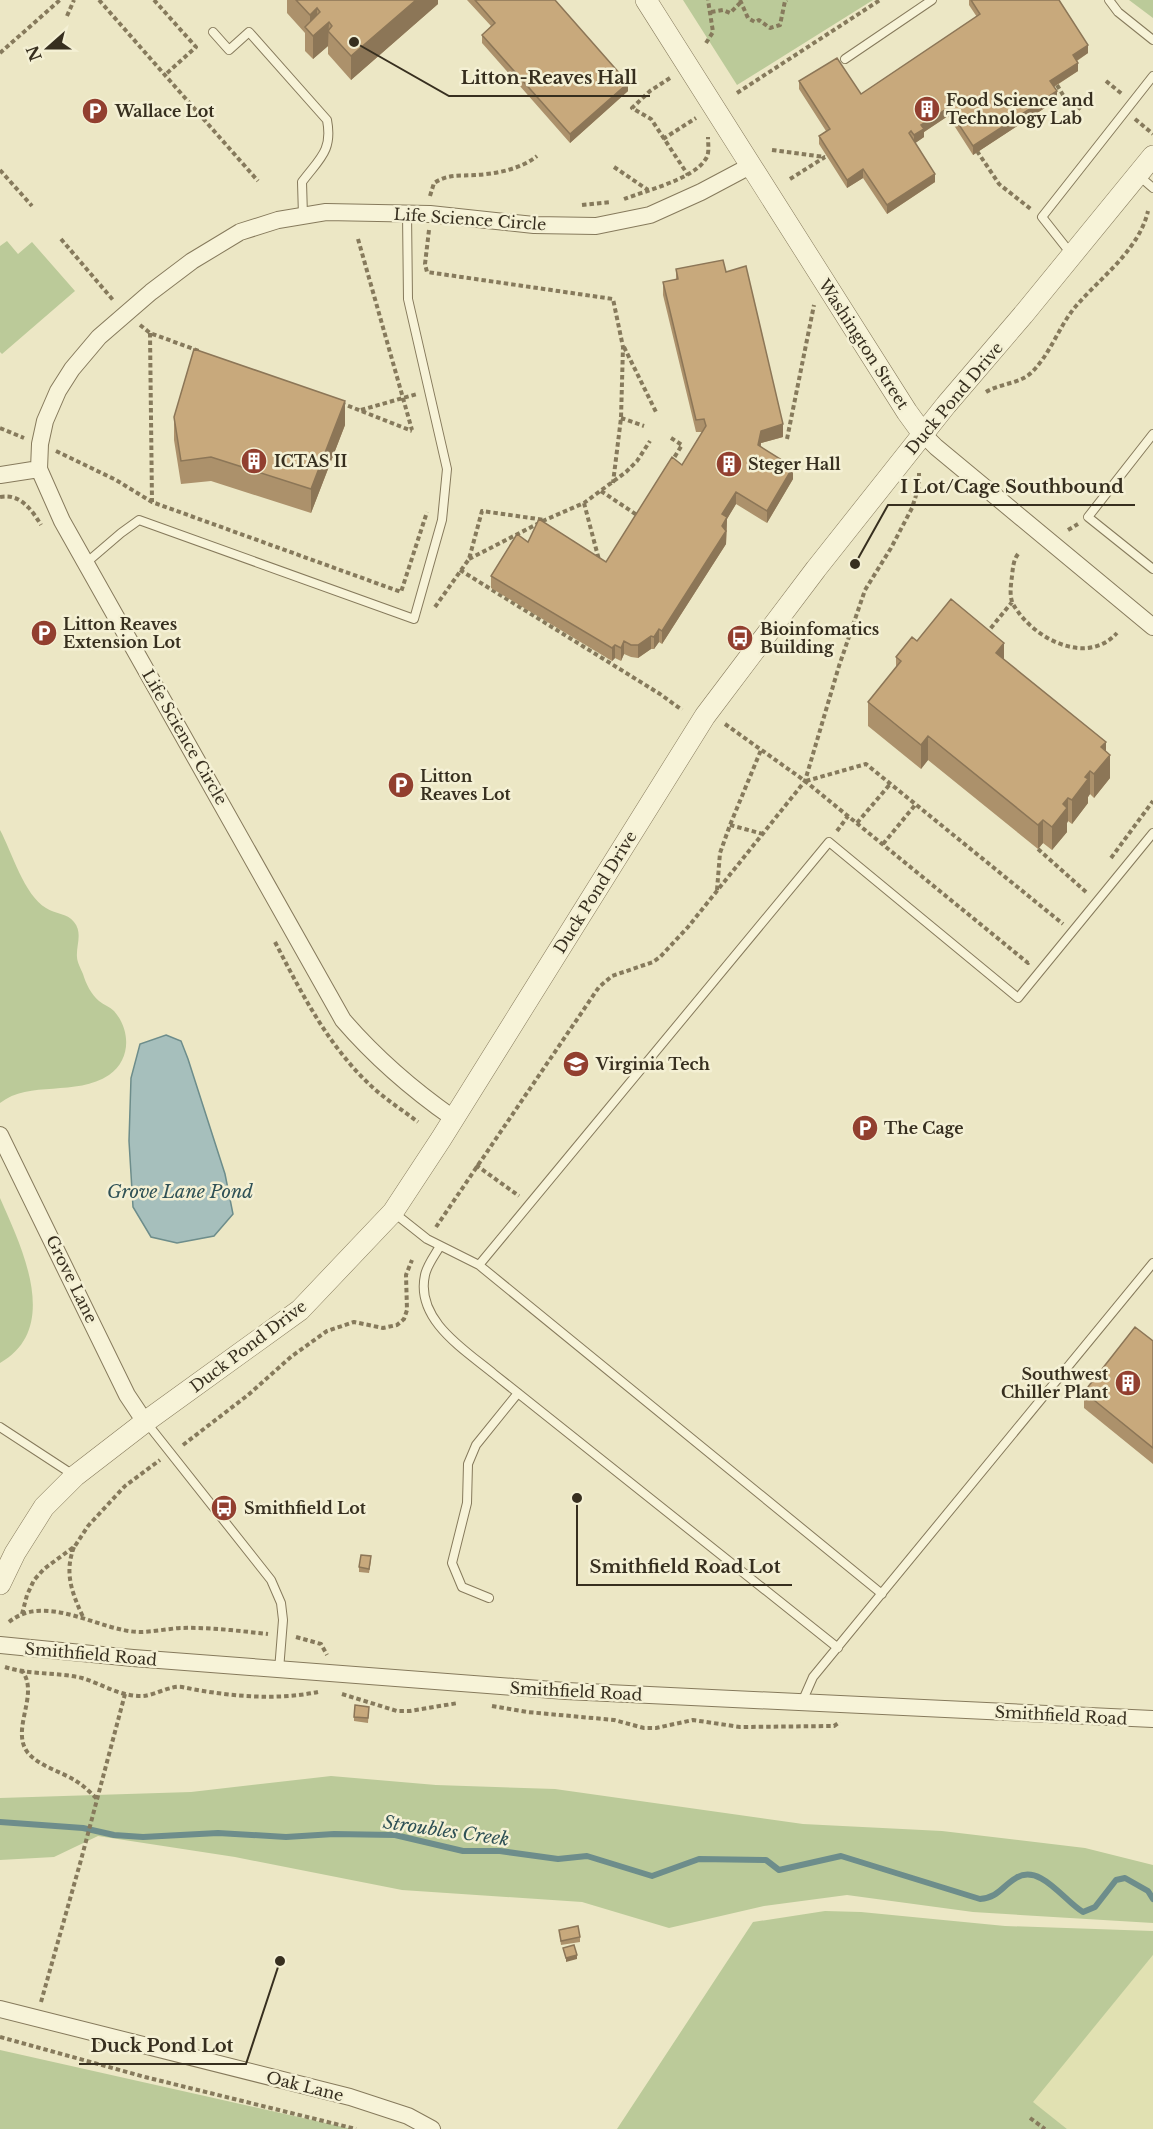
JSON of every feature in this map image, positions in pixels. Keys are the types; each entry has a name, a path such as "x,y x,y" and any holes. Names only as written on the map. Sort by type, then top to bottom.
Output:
{"street":[{"name":"Washington Street","path":"646,0 894,392 923,434 1153,627"},
{"name":"Duck Pond Drive","path":"0,1584 15,1552 44,1507 75,1476 145,1422 300,1310 393,1212 705,716 923,434 1072,255 1145,182 1153,156"},
{"name":"Life Science Circle","path":"453,1118 430,1102 366,1047 343,1020 62,521 39,469 40,444 45,421 58,391 72,369 99,337 192,261 240,232 278,220 326,212 430,214 534,225 596,226 650,215 750,166"},
{"path":"0,476 39,469"},
{"name":"Grove Lane","path":"0,1135 127,1395 145,1422"},
{"name":"Smithfield Road","path":"0,1645 279,1670 566,1691 1153,1719"},
{"name":"Oak Lane","path":"0,2009 350,2097 408,2116 432,2129"}],"lane":[{"path":"845,59 932,0"},
{"path":"1109,0 1118,12 1153,40"},
{"path":"213,32 229,50 249,32 327,120 330,136 326,151 302,182 303,216"},
{"path":"1072,255 1042,217 1153,76"},
{"path":"86,563 121,532 139,520 414,619 442,520 447,469 408,299 407,213"},
{"path":"1153,434 1088,517 1153,569"},
{"path":"479,1264 829,842 1018,998 1153,833"},
{"path":"393,1212 428,1239 479,1264 882,1594"},
{"path":"440,1246 425,1274 424,1292 429,1311 439,1327 518,1394 838,1648"},
{"path":"802,1702 813,1677 1153,1263"},
{"path":"489,1598 462,1587 452,1563 467,1503 468,1464 476,1445 518,1394"},
{"path":"145,1422 271,1580 281,1603 283,1620 279,1670"},
{"path":"0,1427 75,1476"}],"path":[{"path":"0,53 60,0"},
{"path":"68,16 74,0"},
{"path":"154,0 196,47 165,75"},
{"path":"706,43 713,32 708,0"},
{"path":"711,12 723,10 730,13 741,1 748,18 755,22 759,20 770,28 776,28 780,25 787,0"},
{"path":"737,93 880,0"},
{"path":"103,1 258,181"},
{"path":"670,78 650,91 632,108 651,119 688,175"},
{"path":"1106,81 1132,102"},
{"path":"1057,85 1063,95 1083,111"},
{"path":"1132,117 1153,134"},
{"path":"663,139 696,118"},
{"path":"621,201 688,175 705,161 709,152 708,136"},
{"path":"772,150 825,157 790,179"},
{"path":"977,151 999,184 1016,198"},
{"path":"537,156 531,161 500,171 472,176 451,175 434,183 430,190 425,264 427,273 612,299 623,347 657,414"},
{"path":"614,167 648,190"},
{"path":"0,172 32,206"},
{"path":"574,206 613,202"},
{"path":"984,393 1022,380 1032,372 1049,351 1076,307 1111,271 1145,226 1148,211"},
{"path":"61,239 126,313 150,333 205,353"},
{"path":"337,402 412,431 358,239"},
{"path":"107,306 114,300"},
{"path":"787,439 814,305"},
{"path":"150,333 152,502"},
{"path":"613,483 621,418 623,347"},
{"path":"359,410 403,399"},
{"path":"621,418 644,426"},
{"path":"0,428 116,480 152,502 401,592 427,512"},
{"path":"21,443 26,428"},
{"path":"669,465 682,445 671,438"},
{"path":"435,607 469,559 584,503 613,483 637,461 650,441"},
{"path":"436,1228 476,1165 599,987 612,976 653,962 660,957 805,781 839,666 865,590 912,508 919,486 919,470"},
{"path":"601,491 637,515 631,524"},
{"path":"584,503 602,570"},
{"path":"469,559 482,511 545,520"},
{"path":"1018,554 1014,560 1010,587 1012,602 1033,628 1049,640 1065,645 1092,648 1110,642 1117,633"},
{"path":"460,570 682,710"},
{"path":"984,636 1012,602"},
{"path":"720,720 805,781 1028,963 1035,954"},
{"path":"717,890 720,853 761,750"},
{"path":"805,781 866,764 1062,922"},
{"path":"857,824 891,783"},
{"path":"1106,864 1153,801"},
{"path":"883,844 916,804"},
{"path":"730,825 763,834"},
{"path":"1038,849 1086,892 1080,899"},
{"path":"1055,930 1068,914"},
{"path":"476,1165 507,1187"},
{"path":"183,1445 248,1395 292,1356 327,1331 354,1322 383,1328 397,1325 404,1319 407,1310 406,1275 412,1260"},
{"path":"83,1618 69,1577 70,1558 75,1546 106,1504 125,1486 160,1460"},
{"path":"22,1614 34,1580 44,1569 75,1546"},
{"path":"9,1622 22,1614 31,1612 56,1613 138,1632 181,1628 268,1634"},
{"path":"296,1637 321,1644 327,1653 329,1662"},
{"path":"5,1666 23,1672 27,1682 22,1738 26,1750 33,1757 76,1781 98,1799"},
{"path":"19,1671 81,1678 125,1694 143,1696 180,1686 235,1695 274,1696 300,1695 329,1689"},
{"path":"337,1692 398,1711 466,1703"},
{"path":"40,2006 125,1694"},
{"path":"486,1705 527,1712 614,1720 650,1728 693,1720 740,1727 834,1726 858,1705"},
{"path":"0,2037 145,2077 356,2129"},
{"path":"45,2051 46,2043"},
{"path":"1030,2118 1045,2129"}],"green space":[{"path":"683,0 873,0 737,85"},
{"path":"1129,0 1153,0 1153,18"},
{"path":"7,241 18,254 32,242 75,291 2,354 0,352 0,246"},
{"path":"0,830 19,872 38,902 68,917 77,926 79,935 77,959 86,981 96,998 120,1019 126,1036 126,1044 125,1053 116,1069 96,1082 25,1092 0,1103"},
{"path":"0,1198 26,1262 33,1308 29,1329 19,1348 0,1363"},
{"path":"331,1776 436,1785 555,1789 803,1824 942,1831 1085,1848 1153,1865 1153,1923 973,1912 847,1895 764,1906 669,1928 582,1902 402,1890 235,1857 98,1836 54,1857 0,1860 0,1798 191,1792"},
{"path":"825,1911 861,1912 1005,1926 1153,1931 1153,1955 1033,2102 1067,2129 617,2129 753,1922"},
{"path":"1153,1955 1153,2129 1067,2129 1032,2102"},
{"path":"0,2050 352,2129 0,2129"}],"water":[{"name":"Grove Lane Pond","path":"166,1035 181,1041 188,1059 225,1174 233,1214 214,1236 177,1243 151,1237 133,1207 129,1141 131,1078 140,1044"}],"building":[{"path":"296,0 416,0 351,56 328,31 332,26 329,22 313,36 305,27 320,12 317,8 310,15"},
{"path":"475,0 555,0 628,83 570,134 482,35 495,23"},
{"name":"Food Science and Technology Lab","path":"971,0 1059,0 1088,45 1073,55 1078,63 1050,81 1057,91 973,146 948,108 921,125 924,129 914,135 911,131 909,133 935,174 887,205 863,169 847,180 819,136 830,129 799,81 837,58 861,94 980,14"},
{"name":"Steger Hall","path":"723,260 726,272 746,266 783,424 761,431 758,445 793,467 767,511 736,492 722,514 727,517 722,526 726,531 662,631 659,629 654,637 651,636 638,645 631,645 624,641 621,648 615,645 612,648 491,576 517,534 528,542 539,519 606,562 672,457 682,465 706,426 704,419 696,420 663,282 678,279 676,269"},
{"name":"ICTAS II","path":"194,349 345,401 311,489 211,457 181,461 174,417"},
{"path":"951,599 1004,643 996,653 1106,742 1101,747 1110,755 1094,774 1090,771 1085,777 1088,779 1072,800 1068,798 1063,804 1067,808 1052,827 1043,820 1038,825 928,736 921,745 868,702 901,661 896,657 912,637 917,641"},
{"name":"Southwest Chiller Plant","path":"1135,1327 1153,1341 1153,1448 1084,1392"},
{"path":"361,1555 371,1556 369,1569 359,1567"},
{"path":"355,1705 369,1707 368,1718 354,1717"},
{"path":"578,1926 580,1937 561,1941 559,1930"},
{"path":"574,1945 577,1955 566,1958 563,1948"}],"waterway":[{"name":"Stroubles Creek","path":"0,1822 83,1828 114,1835 143,1837 218,1833 286,1837 334,1834 395,1835 463,1851 500,1851 558,1859 587,1856 652,1876 699,1859 766,1860 779,1870 841,1856 980,1899 996,1894 1011,1881 1025,1875 1034,1875 1043,1879 1083,1912 1095,1907 1116,1880 1125,1878 1148,1891 1153,1899"}],"place":[{"name":"Litton-Reaves Hall","path":"354,42"},
{"name":"Food Science and Technology Lab","path":"927,109"},
{"name":"Wallace Lot","path":"95,111"},
{"name":"ICTAS II","path":"254,461"},
{"name":"Steger Hall","path":"729,464"},
{"name":"I Lot/Cage Southbound","path":"855,564"},
{"name":"Litton Reaves Extension Lot","path":"44,633"},
{"name":"Bioinfomatics Building","path":"740,638"},
{"name":"Litton Reaves Lot","path":"401,785"},
{"name":"Virginia Tech","path":"576,1064"},
{"name":"The Cage","path":"865,1128"},
{"name":"Southwest Chiller Plant","path":"1128,1383"},
{"name":"Smithfield Road Lot","path":"577,1498"},
{"name":"Smithfield Lot","path":"224,1508"},
{"name":"Duck Pond Lot","path":"280,1961"}]}
